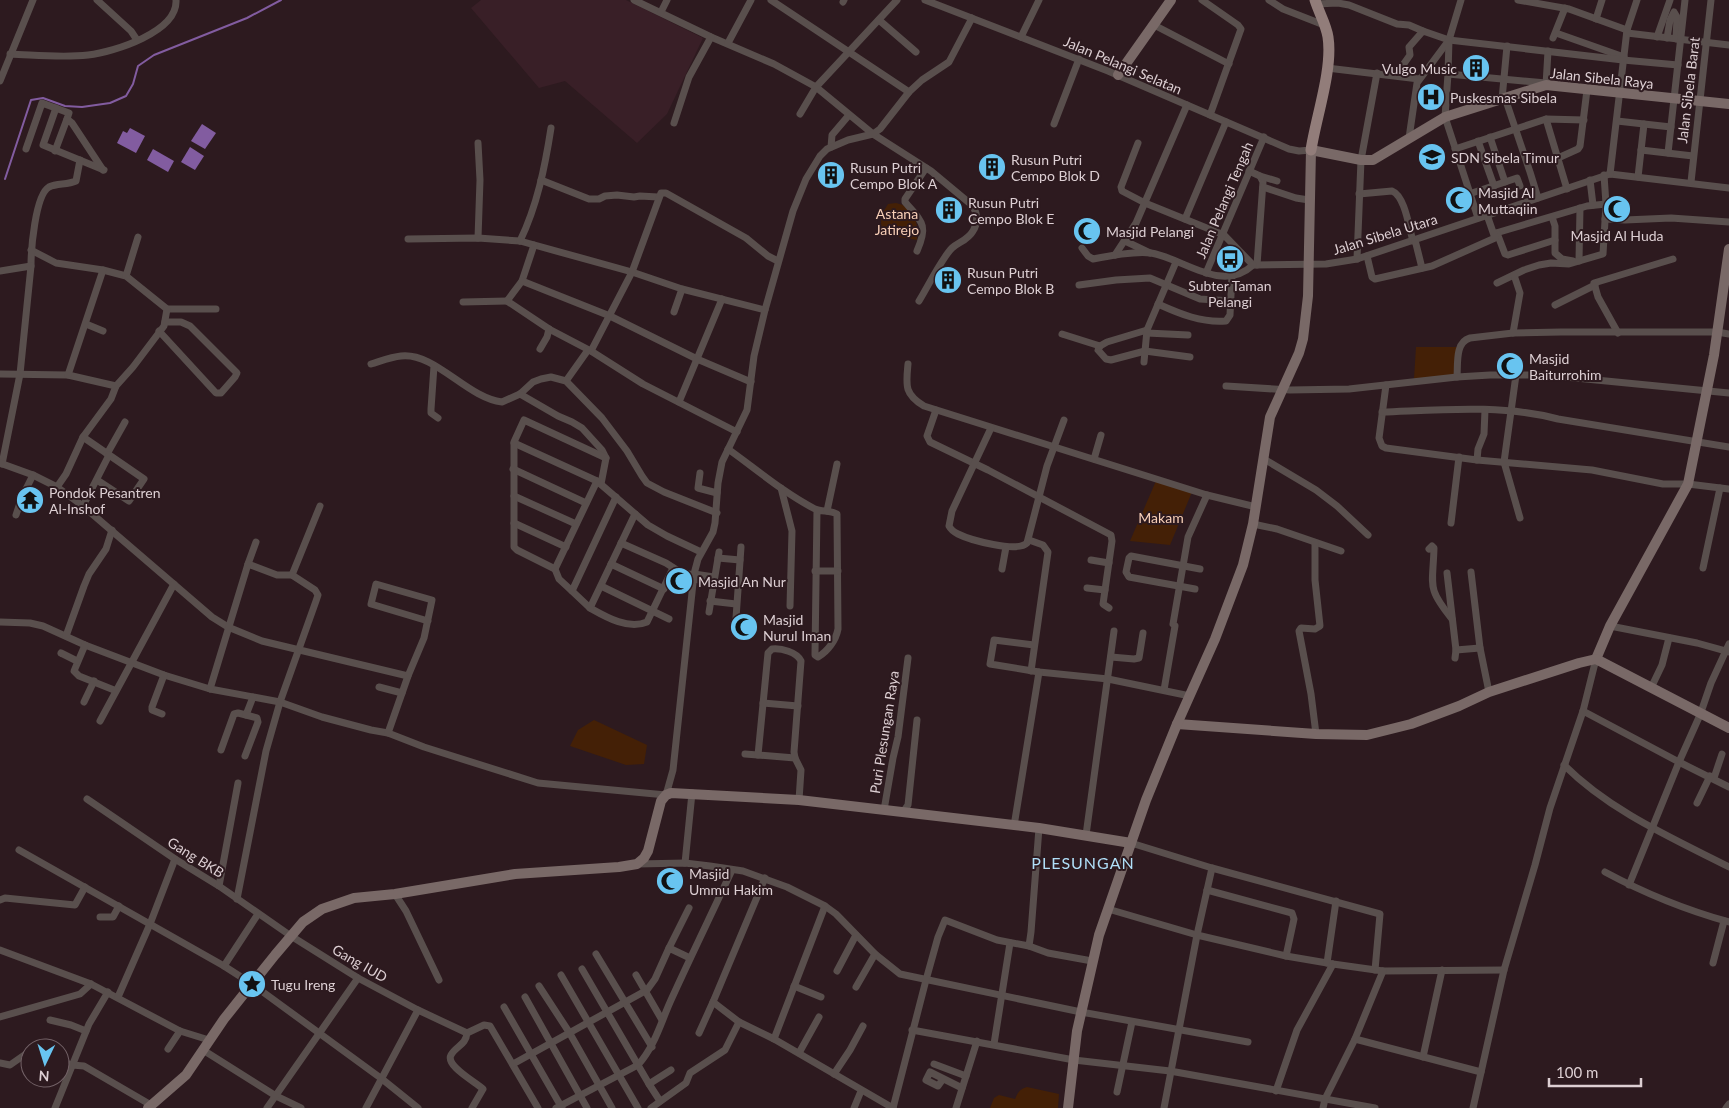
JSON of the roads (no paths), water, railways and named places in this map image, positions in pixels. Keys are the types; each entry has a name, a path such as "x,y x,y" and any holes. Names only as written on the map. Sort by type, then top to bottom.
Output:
{"main road":[{"path":"1310,150 1327,68 1328,38 1316,2"}],"street":[{"path":"0,78 33,0"},
{"path":"97,0 131,31 137,40"},
{"path":"10,54 88,55 120,47 157,30 168,22 174,14 176,0"},
{"path":"634,0 792,73 816,87 873,134 926,168 973,206 977,221 973,232 967,239 952,248 919,301"},
{"path":"661,12 667,0"},
{"path":"728,43 751,0"},
{"path":"771,0 909,92"},
{"path":"800,114 816,87 897,0"},
{"name":"Jalan Pelangi Selatan","path":"925,0 1079,59 1295,150 1310,150"},
{"path":"1021,37 1039,0"},
{"path":"1118,75 1171,0"},
{"path":"1202,0 1241,29 1210,115"},
{"path":"1269,0 1293,13 1324,25"},
{"path":"1461,0 1449,40 1445,117 1478,218"},
{"path":"1518,0 1565,8 1627,32 1729,45"},
{"path":"1596,19 1602,0"},
{"path":"1497,283 1529,268 1548,263 1569,264 1603,254 1607,174 1617,121 1627,32 1638,0"},
{"path":"1657,37 1670,0"},
{"path":"1678,39 1685,0"},
{"name":"Jalan Sibela Barat","path":"1691,182 1711,0"},
{"path":"1316,2 1349,5 1397,24 1409,25 1449,40 1678,65"},
{"path":"1565,8 1555,36 1623,59"},
{"path":"1667,38 1670,20 1674,12 1677,16 1678,65 1668,153"},
{"path":"637,864 648,851 660,804 666,795 673,770 693,576 701,552 713,532 719,472 728,449 748,410 754,356 778,261 797,199 820,156 831,147 848,140 873,134 880,129 909,92 922,80 949,62 972,18"},
{"path":"879,20 916,52"},
{"path":"1154,25 1229,64"},
{"path":"1400,75 1403,65 1410,55 1409,47 1423,31"},
{"path":"674,123 689,77 711,37"},
{"path":"1409,138 1417,83 1449,40"},
{"path":"1507,46 1503,99 1538,198"},
{"path":"1448,74 1504,78 1546,84 1548,51"},
{"path":"1054,124 1079,59"},
{"path":"1327,68 1400,75 1419,79"},
{"path":"1357,259 1361,160 1377,73"},
{"name":"Jalan Sibela Raya","path":"1310,150 1361,160 1373,160 1445,117 1546,84 1729,104"},
{"path":"1558,158 1579,148 1588,90"},
{"path":"26,150 42,103 69,114 55,151"},
{"path":"1115,255 1136,224 1187,105"},
{"path":"56,108 42,146 104,170 72,123 67,120"},
{"path":"831,147 832,135 848,115"},
{"path":"1455,149 1546,119 1584,120"},
{"path":"1546,119 1567,189"},
{"path":"1617,121 1671,127"},
{"path":"1184,219 1226,122"},
{"path":"1638,177 1644,124"},
{"path":"520,241 541,180 551,128"},
{"name":"Jalan Pelangi Tengah","path":"1206,273 1224,235 1264,137"},
{"path":"1490,137 1505,182"},
{"path":"1478,141 1494,186"},
{"path":"1138,142 1120,190 1145,203 1224,235 1255,265"},
{"path":"478,143 480,180 478,238"},
{"path":"1068,1108 1077,1031 1092,961 1146,800 1215,639 1238,578 1254,524 1270,417 1295,360 1305,331 1309,265 1310,150"},
{"path":"1641,150 1693,156"},
{"path":"80,160 76,180 46,189 33,230 20,374 1,463 57,487 112,530 212,617 228,627 262,641 408,676"},
{"path":"917,251 922,241 921,220 905,202 905,199 926,168"},
{"path":"1250,171 1277,181"},
{"name":"Jalan Sibela Utara","path":"1255,265 1309,265 1357,259 1607,174 1691,182 1729,188"},
{"path":"1255,265 1262,187 1260,176"},
{"path":"1469,194 1517,178 1520,186"},
{"path":"541,180 588,199 599,200 605,196 617,195 658,197"},
{"path":"1590,180 1593,205"},
{"path":"1262,187 1296,198 1309,200"},
{"path":"1360,194 1396,192 1401,200 1422,268"},
{"path":"566,381 589,350 610,316 632,272 660,193 666,193 746,238 768,256 778,261"},
{"path":"1496,233 1580,208 1606,204"},
{"path":"1578,261 1580,208"},
{"path":"1488,215 1506,255 1555,240"},
{"path":"1367,256 1374,278 1432,266 1494,240 1496,237 1488,215"},
{"path":"1552,217 1555,253 1558,257 1578,261"},
{"path":"1605,219 1671,218 1729,222"},
{"path":"126,276 138,237"},
{"path":"408,239 478,238 520,241 632,272 682,289 765,310"},
{"path":"1125,241 1151,253 1206,273 1232,275 1241,273 1255,265"},
{"path":"507,301 522,281 534,245"},
{"path":"1082,248 1093,259 1115,255 1151,253"},
{"path":"1473,1108 1504,970 1596,659 1610,626 1688,484 1718,332 1729,249"},
{"path":"31,250 56,263 103,270 126,276 167,309 216,309"},
{"path":"1555,305 1595,285 1594,283 1673,259"},
{"path":"1144,362 1147,332 1176,262"},
{"path":"0,271 31,266"},
{"path":"68,375 103,270"},
{"path":"1158,304 1198,319 1224,322 1229,318 1232,275"},
{"path":"1513,333 1520,289 1514,275"},
{"path":"1079,285 1150,278 1200,299 1231,301"},
{"path":"522,281 610,316 697,359 752,382"},
{"path":"1595,285 1598,297 1618,333"},
{"path":"674,312 682,289"},
{"path":"679,402 722,299"},
{"path":"463,302 507,301 549,329 589,350 643,384 737,432"},
{"path":"57,487 66,474 83,437 111,399 116,386 160,331 165,322 167,309"},
{"path":"160,331 216,393 221,394 235,377 237,372 190,326 181,322 165,322"},
{"path":"86,324 103,331"},
{"path":"540,349 549,329"},
{"path":"1062,334 1100,346 1107,342 1147,332 1188,335"},
{"path":"1457,377 1459,349 1465,339 1513,333 1718,332 1729,334"},
{"path":"1100,346 1100,352 1106,359 1111,360 1145,351 1190,357"},
{"path":"371,364 402,356 420,358 476,392 498,402 520,394 533,382 541,379 551,377 566,381 602,418 627,451 647,483 716,513"},
{"path":"908,364 906,383 908,393 916,401 936,410 1206,495 1256,507"},
{"path":"434,366 430,410 438,418"},
{"path":"0,374 68,375 116,386"},
{"path":"1516,375 1504,462 1520,518"},
{"path":"1226,386 1290,390 1349,389 1457,377 1545,375 1729,393"},
{"path":"1386,385 1379,438 1382,446 1386,448 1477,460 1592,470 1664,484 1688,484 1729,489"},
{"path":"520,394 560,418 582,428 602,450 606,458 599,483 586,503 555,569"},
{"path":"936,410 927,436 930,442 1040,497 1112,536 1103,605 1109,608"},
{"path":"1477,460 1478,449 1484,434 1486,410"},
{"path":"1382,412 1486,410 1534,412 1558,419 1729,447"},
{"path":"606,458 524,420 514,443 515,549 555,569 559,578 590,608 626,624 642,624 647,622 673,568"},
{"path":"991,428 952,511 949,526 956,534 1006,547 1022,547 1028,544 1054,446 1064,420"},
{"path":"83,506 125,422"},
{"path":"1094,459 1101,435"},
{"path":"83,437 143,478 144,481 129,501 97,480"},
{"path":"514,443 599,483 635,514 663,534 701,552"},
{"path":"728,449 781,488 817,510 827,510 836,513 838,516 837,635 828,648 818,657 815,655 817,510"},
{"path":"1450,523 1459,457"},
{"path":"1264,459 1316,490 1337,506 1368,535"},
{"path":"827,510 838,464"},
{"path":"514,469 586,503"},
{"path":"700,473 698,488 717,493"},
{"path":"16,515 32,475"},
{"path":"781,488 792,531 790,606"},
{"path":"1703,568 1720,488"},
{"path":"1164,690 1190,530 1206,495"},
{"path":"514,496 576,524"},
{"path":"572,591 616,497"},
{"path":"292,575 320,506"},
{"path":"590,608 635,514"},
{"path":"514,523 566,547"},
{"path":"1254,524 1277,529 1341,551"},
{"path":"66,636 89,574 106,549 112,530"},
{"path":"1014,826 1035,671 1034,645 1048,552 1043,544 1029,540"},
{"path":"210,689 256,542"},
{"path":"621,543 680,572 714,580"},
{"path":"1315,543 1315,580 1320,626 1315,629 1301,628 1300,631 1316,734"},
{"path":"1429,549 1432,546 1434,548 1432,585 1434,592 1437,600 1452,620"},
{"path":"736,618 741,547"},
{"path":"1002,569 1006,547"},
{"path":"709,612 718,555 740,560"},
{"path":"1195,589 1129,577 1126,572 1128,558 1132,556 1200,569"},
{"path":"1091,560 1109,563"},
{"path":"237,899 266,751 280,702 318,595 315,590 292,575 277,575 248,564"},
{"path":"611,564 664,589"},
{"path":"815,571 838,572"},
{"path":"1471,572 1480,648 1488,692"},
{"path":"1447,573 1456,658"},
{"path":"388,733 424,638 428,621 432,600 378,583 375,585 370,602 373,605 428,621"},
{"path":"100,721 174,584"},
{"path":"601,586 669,619"},
{"path":"1087,588 1105,590"},
{"path":"710,601 736,604"},
{"path":"0,622 30,623 43,626 85,645 164,675 210,689 280,702 322,717 388,733 424,747 538,783 666,795 676,792 799,800 1086,835 1131,843 1212,868 1380,914 1379,970 1355,1038 1322,1108"},
{"path":"1610,626 1728,649 1711,683 1700,715 1629,885"},
{"path":"1086,835 1114,631"},
{"path":"1110,657 1137,659 1140,656 1143,633"},
{"path":"1651,688 1662,666 1669,638"},
{"path":"1034,645 994,640 990,662 992,665 1108,679 1190,696"},
{"path":"85,645 74,671 80,676 114,690"},
{"path":"1456,650 1480,648"},
{"path":"758,755 768,653 772,649 778,649 797,655 801,661 795,758 801,770 799,800"},
{"path":"61,653 77,661"},
{"name":"Puri Plesungan Raya","path":"884,810 897,745 908,658"},
{"path":"1178,724 1356,736 1386,731 1460,706 1488,692 1596,659 1700,715 1729,728"},
{"path":"162,714 152,710 152,708 164,675"},
{"path":"84,702 94,682"},
{"path":"379,687 402,693"},
{"path":"246,715 253,697"},
{"path":"763,703 798,706"},
{"path":"1582,711 1729,787"},
{"path":"221,750 234,714 238,712 258,719 245,756"},
{"path":"903,812 908,805 917,720"},
{"path":"745,754 795,758"},
{"path":"1697,803 1712,777 1722,754"},
{"path":"1564,766 1592,790 1652,828 1729,867"},
{"path":"219,886 238,783"},
{"path":"685,863 692,793"},
{"name":"Gang BKB","path":"86,799 219,886 291,936"},
{"path":"1029,946 1039,828"},
{"path":"18,850 224,966 252,984 382,1079 418,1108"},
{"path":"118,997 150,924 175,859"},
{"path":"72,1065 84,1066 149,1107 186,1075 252,984 303,922 328,906 354,898 395,894 515,874 619,867 637,864 685,863 732,870 788,886 836,914 875,954 900,974 1132,1022 1248,1042"},
{"path":"1164,1108 1197,935 1212,868"},
{"path":"504,1007 560,1107 597,1085 638,1065 652,1047 690,958 732,870"},
{"path":"1605,872 1657,897 1726,921 1713,963"},
{"path":"699,1033 765,878"},
{"path":"0,900 5,898 76,905 85,887"},
{"path":"1207,890 1291,912 1294,915 1294,919 1286,956"},
{"path":"395,894 406,911 439,980"},
{"path":"1276,1091 1297,1030 1330,963 1336,902"},
{"path":"100,917 113,917 119,906"},
{"path":"774,1038 825,906"},
{"path":"513,1064 651,987 689,908"},
{"path":"1108,909 1197,935 1286,956 1330,963 1379,970 1504,970"},
{"path":"224,966 258,914"},
{"path":"713,1002 739,1022 774,1038 861,1091 893,1108 912,1030 938,937 945,920 997,940 1029,946 1048,953 1092,961"},
{"path":"837,971 856,935"},
{"name":"Gang IUD","path":"291,936 358,978 418,1010 467,1033"},
{"path":"994,1044 1010,943"},
{"path":"669,948 690,958"},
{"path":"0,950 91,984 180,1031 210,1040"},
{"path":"596,954 652,1047"},
{"path":"856,987 875,954"},
{"path":"582,969 660,1101"},
{"path":"1423,1057 1442,970"},
{"path":"636,975 662,1020"},
{"path":"561,976 638,1108"},
{"path":"267,1108 358,978"},
{"path":"0,1017 80,994 91,984"},
{"path":"539,986 569,1032 597,1085 612,1108"},
{"path":"794,986 821,998"},
{"path":"55,1108 86,1031 108,992"},
{"path":"525,997 587,1108"},
{"path":"366,1108 418,1010"},
{"path":"798,1053 819,1017"},
{"path":"50,1020 86,1031"},
{"path":"652,1108 686,1083 690,1073 725,1050 739,1022"},
{"path":"1117,1092 1132,1022"},
{"path":"472,1108 483,1089 453,1066 450,1059 451,1055 466,1039 467,1033 484,1025 488,1025 538,1108"},
{"path":"834,1074 863,1026"},
{"path":"912,1030 1074,1060 1170,1072 1375,1108"},
{"path":"168,1049 180,1031"},
{"path":"1355,1038 1481,1072"},
{"path":"956,1108 977,1041"},
{"path":"203,1050 276,1096 301,1108"},
{"path":"0,1063 10,1065 20,1056"},
{"path":"934,1064 966,1076"},
{"path":"649,1084 671,1070"},
{"path":"942,1079 962,1088"},
{"path":"854,1108 861,1091"},
{"path":"1726,1108 1729,1104"}],"waterway":[{"path":"5,179 31,100 43,98 65,106 82,107 110,103 126,96 133,84 138,66 154,55 247,18 281,0"}],"place":[{"name":"Vulgo Music","path":"1476,68"},
{"name":"Puskesmas Sibela","path":"1431,97"},
{"name":"SDN Sibela Timur","path":"1432,157"},
{"name":"Rusun Putri Cempo Blok D","path":"992,167"},
{"name":"Rusun Putri Cempo Blok A","path":"831,175"},
{"name":"Masjid Al Muttaqiin","path":"1459,200"},
{"name":"Masjid Al Huda","path":"1617,209"},
{"name":"Rusun Putri Cempo Blok E","path":"949,210"},
{"name":"Masjid Pelangi","path":"1087,231"},
{"name":"Subter Taman Pelangi","path":"1230,259"},
{"name":"Rusun Putri Cempo Blok B","path":"948,280"},
{"name":"Masjid Baiturrohim","path":"1510,366"},
{"name":"Pondok Pesantren Al-Inshof","path":"30,500"},
{"name":"Masjid An Nur","path":"679,581"},
{"name":"Masjid Nurul Iman","path":"744,627"},
{"name":"Masjid Ummu Hakim","path":"670,881"},
{"name":"Tugu Ireng","path":"252,984"}],"district":[{"name":"PLESUNGAN","path":"1083,862"}],"park label":[{"name":"Astana Jatirejo","path":"897,222"},
{"name":"Makam","path":"1161,517"}]}
